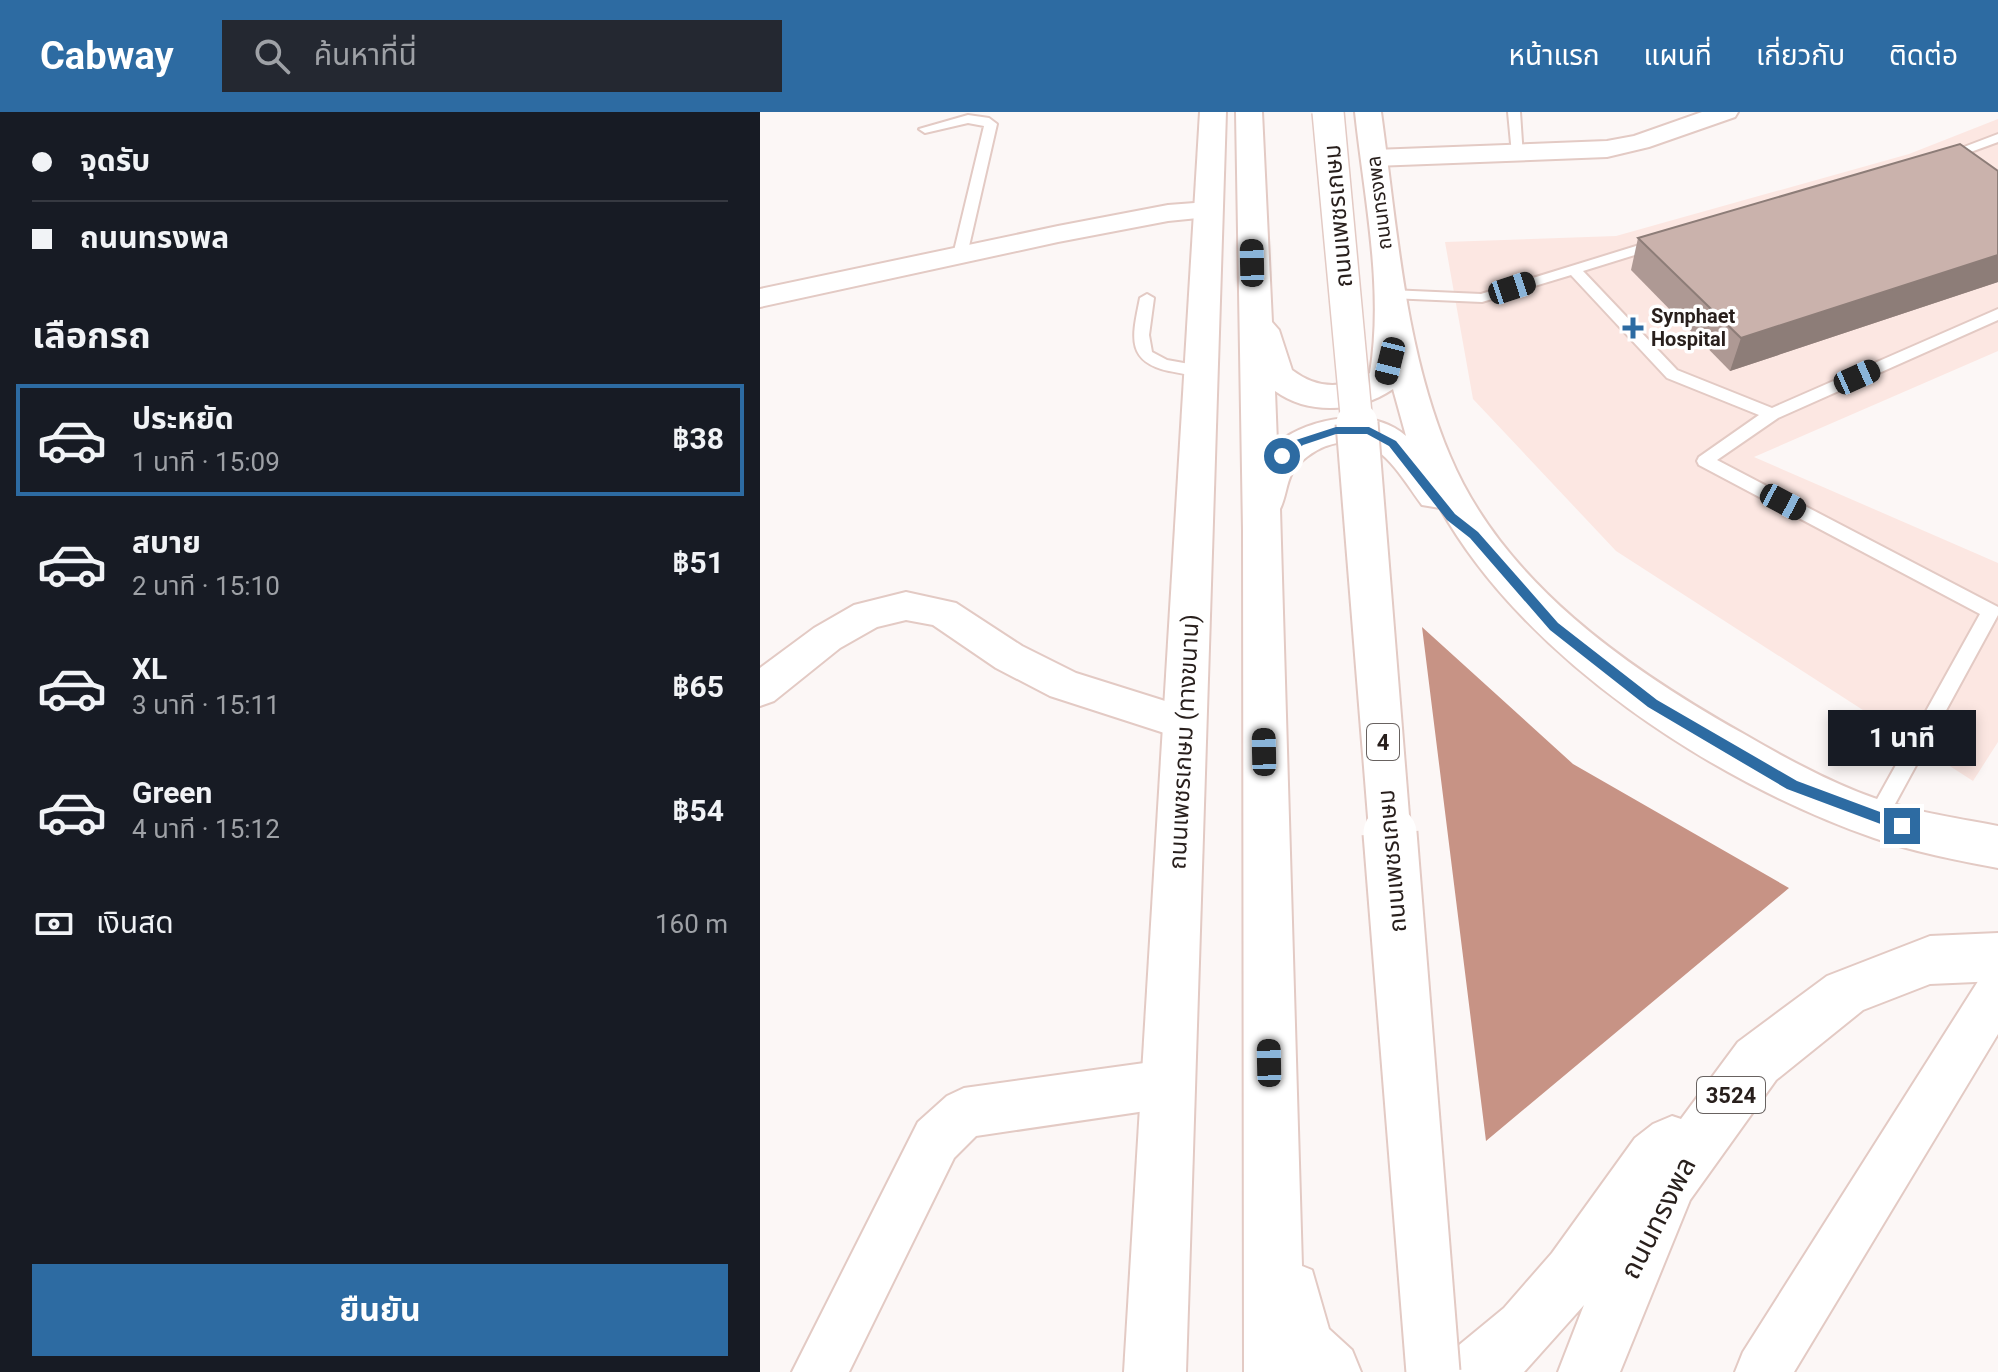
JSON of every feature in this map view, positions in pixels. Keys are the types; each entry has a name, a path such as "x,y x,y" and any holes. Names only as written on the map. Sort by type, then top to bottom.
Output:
{"main road":[{"name":"ถนนเพชรเกษม (ทางขนาน)","path":"1155,1372 1213,112"},
{"path":"1249,112 1262,530 1275,1372"},
{"name":"ถนนเพชรเกษม","path":"1328,112 1366,527 1433,1372"},
{"name":"ถนนทรงพล","path":"1368,112 1391,298 1411,398 1440,475 1474,535 1554,626 1652,703 1792,785 1876,819 1998,847"},
{"path":"1253,293 1270,360 1280,377 1317,396 1341,398 1369,391 1386,378 1392,339 1391,298"},
{"path":"1262,530 1266,489 1282,456 1299,443 1320,435 1369,430 1393,444 1451,517 1474,535"},
{"name":"ถนนทรงพล","path":"1589,1372 1606,1325 1670,1180 1757,1061 1845,993 1930,960 1998,957"},
{"path":"1475,1372 1500,1356 1564,1283 1655,1158 1744,1076"},
{"path":"1270,1093 1287,1275 1303,1345 1330,1372"}],"street":[{"path":"1374,158 1607,149 1640,142 1726,112"},
{"path":"760,298 1152,216 1208,210"},
{"path":"760,690 827,638 867,615 906,606 943,613 1009,657 1064,685 1186,724"},
{"path":"1763,1372 1998,991"},
{"path":"820,1372 936,1140 964,1113 1166,1084"}],"lane":[{"path":"1514,112 1518,154"},
{"path":"925,129 968,117 987,120 991,124 960,255"},
{"path":"1922,164 1943,163 1998,138"},
{"path":"1391,298 1482,298 1679,237"},
{"path":"1572,268 1672,374 1772,414"},
{"path":"1147,298 1139,336 1142,352 1149,360 1162,365 1201,371"},
{"path":"1876,819 1991,611 1705,461 1772,414 1998,314"}],"shaded area":[{"path":"1998,119 1998,351 1754,457 1998,563 1998,742 1973,781 1616,551 1473,399 1445,242 1616,236 1909,154"},
{"path":"1422,627 1573,764 1789,888 1486,1141"}],"building":[{"path":"1960,144 1998,171 1998,255 1741,338 1638,238"}],"place":[{"name":"Synphaet Hospital","path":"1633,328"}],"route":[{"path":"1282,456 1299,443 1336,431 1369,430 1393,444 1451,517 1474,535 1554,626 1652,703 1792,785 1876,819 1902,826"}]}
